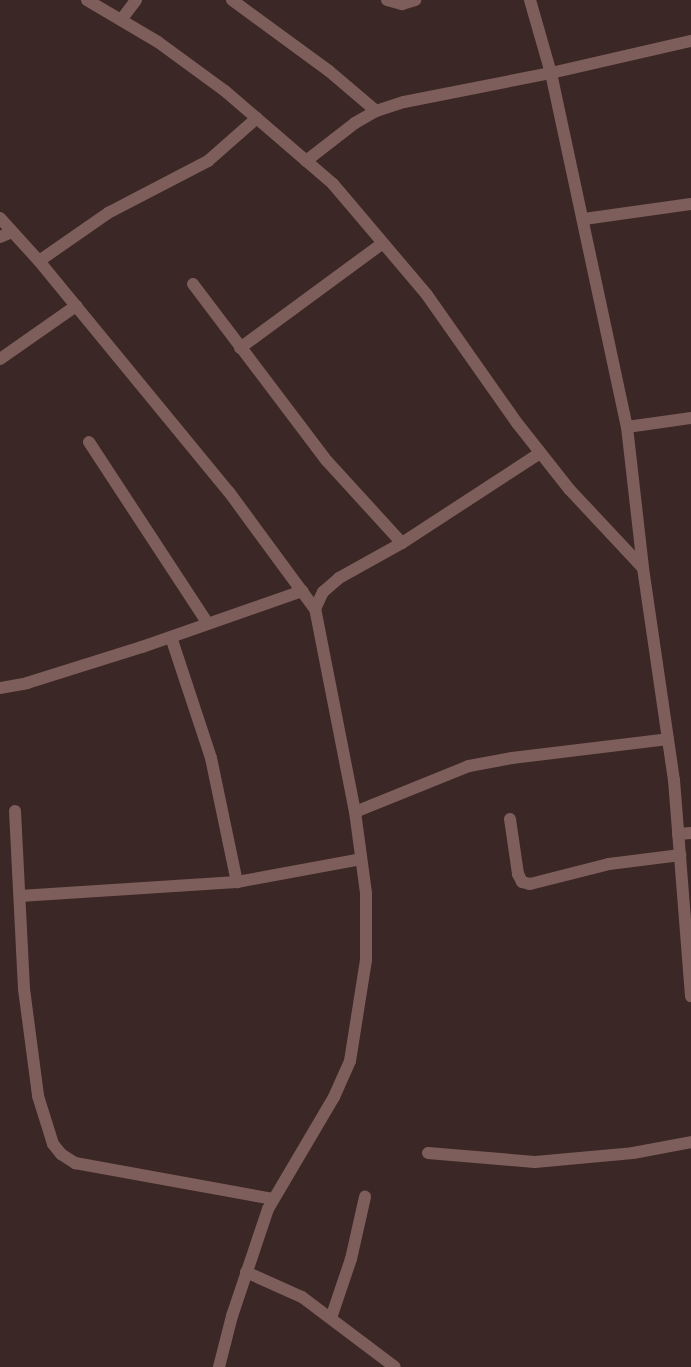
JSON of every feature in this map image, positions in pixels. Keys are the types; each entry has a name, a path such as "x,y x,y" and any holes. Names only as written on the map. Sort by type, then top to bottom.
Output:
{"street":[{"path":"87,0 165,47 225,91 333,184 427,295 540,453 570,490 643,568"},
{"path":"121,20 136,0"},
{"path":"232,0 329,71 376,111"},
{"path":"387,0 402,4 414,0"},
{"path":"530,0 551,73 628,427 643,568 668,739 685,834 680,855 691,996"},
{"path":"306,161 355,123 376,111 404,102 551,73 691,41"},
{"path":"39,262 108,213 208,161 257,118"},
{"path":"584,219 691,204"},
{"path":"0,218 76,306 228,492 315,608 355,812 366,894 366,960 350,1061 334,1097 268,1209 246,1272 219,1367"},
{"path":"0,237 12,232"},
{"path":"240,348 383,243"},
{"path":"193,284 327,461 402,543"},
{"path":"0,359 76,306"},
{"path":"628,427 691,418"},
{"path":"89,442 208,624"},
{"path":"315,608 323,592 339,578 402,543 540,453"},
{"path":"0,688 27,683 171,637 302,591"},
{"path":"171,637 210,758 238,882"},
{"path":"355,812 469,766 512,758 668,739"},
{"path":"15,811 24,989 38,1096 53,1144 75,1163 273,1199"},
{"path":"510,819 518,874 522,882 530,884 609,864 680,855"},
{"path":"20,896 238,882 361,859"},
{"path":"428,1153 535,1162 625,1154 691,1142"},
{"path":"331,1318 351,1259 365,1196"},
{"path":"246,1272 302,1297 395,1367"}]}
